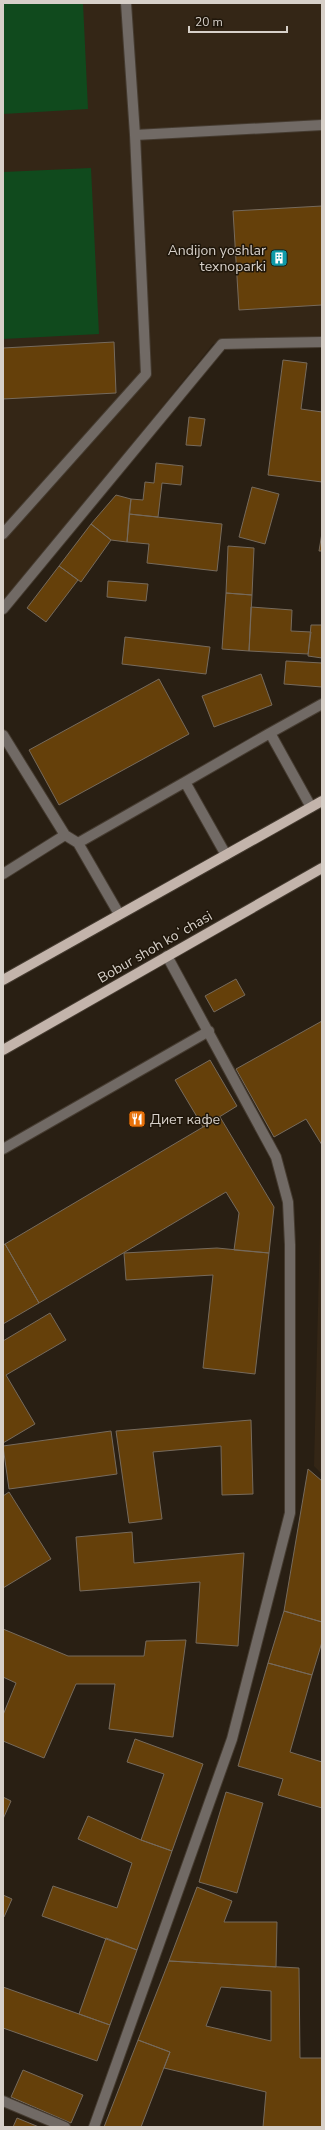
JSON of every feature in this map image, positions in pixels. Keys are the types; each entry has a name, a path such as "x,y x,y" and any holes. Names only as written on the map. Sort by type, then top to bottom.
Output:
{"main road":[{"path":"3,980 322,801"},
{"name":"Bobur shoh koʻchasi","path":"3,1050 322,868"}],"street":[{"path":"3,534 146,374 135,135 126,3"},
{"path":"135,135 322,125"},
{"path":"3,609 222,344 322,342"},
{"path":"78,843 186,782 270,732 322,704"},
{"path":"270,732 311,807"},
{"path":"3,735 65,835 78,843 119,914"},
{"path":"186,782 226,855"},
{"path":"3,874 65,835"},
{"path":"94,2127 232,1739 290,1513 290,1245 288,1202 276,1157 167,956"},
{"path":"3,1149 209,1031"},
{"path":"3,2101 65,2127"}],"shaded area":[{"path":"3,3 322,3 322,339 213,344 3,604"},
{"path":"322,1152 322,1474 314,1466"}],"green space":[{"path":"3,3 83,3 88,109 3,114"},
{"path":"91,168 99,334 3,339 3,172"}],"building":[{"name":"Andijon yoshlar texnoparki","path":"322,206 322,305 239,310 233,211"},
{"path":"114,342 116,393 3,399 3,348"},
{"path":"283,360 307,363 301,409 322,412 322,482 268,475"},
{"path":"189,417 205,419 201,446 186,445"},
{"path":"156,463 183,466 181,485 162,483 158,517 129,514 131,499 143,500 145,482 154,483"},
{"path":"252,487 279,494 265,544 239,537"},
{"path":"116,495 131,499 127,542 111,540 91,524"},
{"path":"129,514 222,524 217,571 147,563 149,544 127,542"},
{"path":"91,524 111,540 81,582 59,566"},
{"path":"322,533 322,551 319,551"},
{"path":"228,546 254,548 252,595 226,593"},
{"path":"59,566 78,580 46,622 27,608"},
{"path":"108,581 148,584 146,601 107,597"},
{"path":"226,593 252,595 249,651 222,649"},
{"path":"251,607 292,610 291,631 311,632 308,654 249,651"},
{"path":"311,625 322,625 322,658 308,656"},
{"path":"125,637 210,647 206,674 122,664"},
{"path":"286,661 322,663 322,687 284,684"},
{"path":"261,674 272,705 214,727 202,696"},
{"path":"159,679 189,734 59,805 29,750"},
{"path":"236,979 245,995 214,1012 205,996"},
{"path":"322,1021 322,1145 306,1119 274,1137 236,1069"},
{"path":"210,1060 237,1106 203,1127 175,1080"},
{"path":"220,1117 274,1207 269,1253 234,1250 239,1213 226,1192 39,1303 5,1244"},
{"path":"5,1244 39,1303 3,1324 3,1245"},
{"path":"217,1248 269,1253 255,1374 203,1368 213,1275 126,1280 124,1253"},
{"path":"50,1313 66,1340 6,1375 35,1424 3,1443 3,1341"},
{"path":"251,1420 253,1494 222,1495 221,1446 153,1452 162,1519 129,1523 116,1431"},
{"path":"111,1431 117,1474 9,1489 3,1446"},
{"path":"308,1469 322,1481 322,1622 284,1611"},
{"path":"9,1492 51,1559 3,1588 3,1496"},
{"path":"132,1532 134,1563 244,1553 238,1646 196,1643 200,1582 80,1591 76,1537"},
{"path":"284,1611 322,1622 322,1642 312,1675 268,1663"},
{"path":"3,1629 68,1656 144,1656 146,1641 186,1640 173,1737 109,1729 115,1684 76,1684 44,1758 3,1741 3,1715 16,1683 3,1677"},
{"path":"268,1663 312,1675 290,1752 322,1762 322,1808 278,1795 283,1779 238,1766"},
{"path":"135,1739 203,1764 172,1851 141,1840 164,1774 127,1762"},
{"path":"226,1792 263,1803 237,1893 199,1882"},
{"path":"3,1797 11,1801 3,1819"},
{"path":"88,1816 141,1840 172,1851 137,1950 42,1916 53,1886 117,1908 132,1863 78,1839"},
{"path":"197,1887 232,1901 224,1922 277,1922 276,1967 169,1961"},
{"path":"3,1895 12,1899 4,1917 3,1917"},
{"path":"106,1938 137,1950 110,2025 79,2014"},
{"path":"169,1961 299,1968 300,2058 322,2058 322,2127 263,2127 266,2092 164,2068 170,2052 138,2040","holes":["221,1987 271,1991 271,2041 206,2026"]},
{"path":"3,1987 110,2025 97,2061 3,2028"},
{"path":"138,2040 170,2052 141,2127 104,2127"},
{"path":"23,2070 83,2095 71,2123 11,2097"},
{"path":"17,2118 39,2127 13,2127"}],"place":[{"name":"Andijon yoshlar texnoparki","path":"279,258"},
{"name":"Диет кафе","path":"137,1119"}]}
